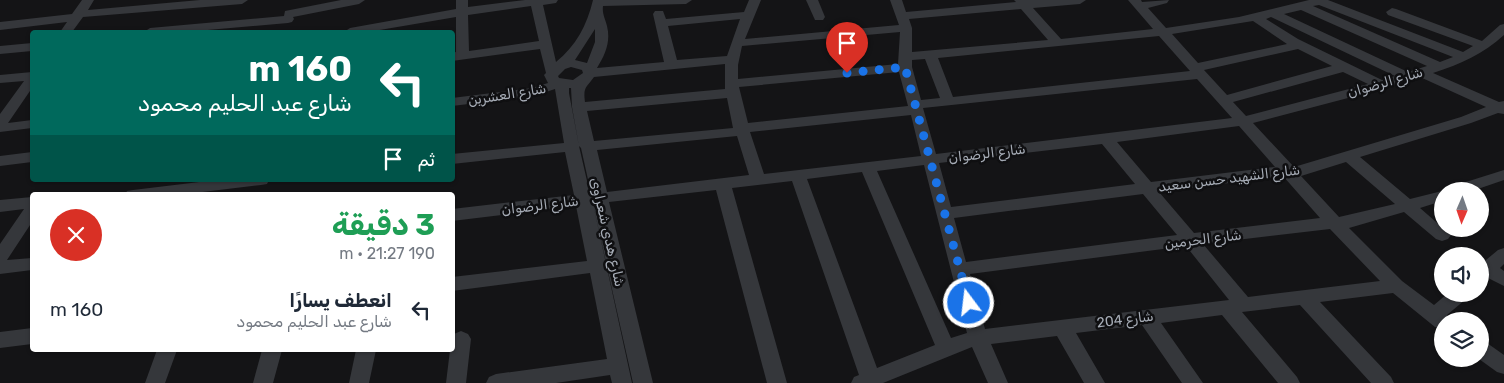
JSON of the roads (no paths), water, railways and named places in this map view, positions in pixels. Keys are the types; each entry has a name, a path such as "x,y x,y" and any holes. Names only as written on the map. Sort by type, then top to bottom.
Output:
{"street":[{"path":"68,30 88,0"},
{"path":"0,26 78,16 242,0"},
{"path":"284,30 294,0"},
{"path":"167,30 288,16 359,0"},
{"path":"387,29 462,6 552,0"},
{"path":"557,77 577,50 598,5 656,0 686,0"},
{"path":"656,0 672,65"},
{"path":"755,0 732,59 732,88 758,180"},
{"path":"812,0 819,17"},
{"path":"896,0 905,22 906,62 916,107 978,338 998,383"},
{"path":"738,43 905,22 1022,3 1079,0"},
{"path":"1137,3 1163,0"},
{"path":"579,107 732,88 906,62 930,54 1164,32 1257,18 1321,0 1465,57"},
{"name":"شارع هدي شعراوى","path":"536,1 546,44 579,146 643,383"},
{"path":"1022,3 1058,43"},
{"path":"1137,3 1334,224 1396,286 1434,316"},
{"name":"شارع هدي شعراوى","path":"579,146 577,92 603,47 604,34 598,5"},
{"path":"462,6 458,57 546,44"},
{"path":"1302,6 1438,66"},
{"path":"1392,12 1484,46"},
{"path":"1274,14 1406,76"},
{"path":"661,23 749,15"},
{"path":"1257,18 1281,35 1380,85"},
{"name":"شارع الرضوان","path":"455,215 931,160 1244,121 1380,85 1465,57 1484,46 1504,28"},
{"path":"455,159 735,132 743,128 916,107 948,101 1199,71 1300,45"},
{"path":"0,50 30,47"},
{"path":"930,54 948,101"},
{"path":"557,77 732,59"},
{"path":"557,77 578,64 586,75"},
{"path":"1224,100 1344,67"},
{"path":"1421,72 1502,108"},
{"path":"0,79 30,77"},
{"name":"شارع العشرين","path":"455,96 530,86 557,77"},
{"name":"شارع العشرين","path":"455,102 534,92 557,77"},
{"path":"0,126 30,80"},
{"path":"0,105 15,104"},
{"name":"شارع الشهيد حسن سعيد","path":"945,213 1281,171 1298,171 1502,108"},
{"path":"0,126 30,124"},
{"path":"1106,139 1191,240 1290,383"},
{"path":"0,153 30,149"},
{"path":"1349,156 1434,228"},
{"path":"0,161 30,157"},
{"path":"868,167 946,348"},
{"path":"798,175 864,382"},
{"path":"1483,182 1504,175"},
{"path":"165,192 250,182"},
{"path":"723,184 777,383"},
{"name":"شارع الحرمين","path":"960,269 1315,224 1345,223 1434,198"},
{"name":"شارع هدي شعراوى","path":"592,199 597,266 620,374"},
{"path":"0,206 30,203"},
{"path":"0,257 30,213"},
{"path":"1489,268 1504,254"},
{"path":"0,268 30,264"},
{"path":"455,284 597,266"},
{"path":"1489,274 1504,279"},
{"name":"شارع 204","path":"864,382 946,348 978,338 1396,286"},
{"path":"1304,297 1384,383"},
{"path":"1444,312 1452,302"},
{"path":"1148,316 1193,383"},
{"path":"1062,327 1095,383"},
{"path":"0,340 30,336"},
{"path":"456,383 461,339"},
{"path":"155,383 166,352"},
{"path":"263,383 271,352"},
{"path":"359,383 366,352"},
{"path":"1489,355 1504,366"},
{"path":"496,383 620,374"}]}
